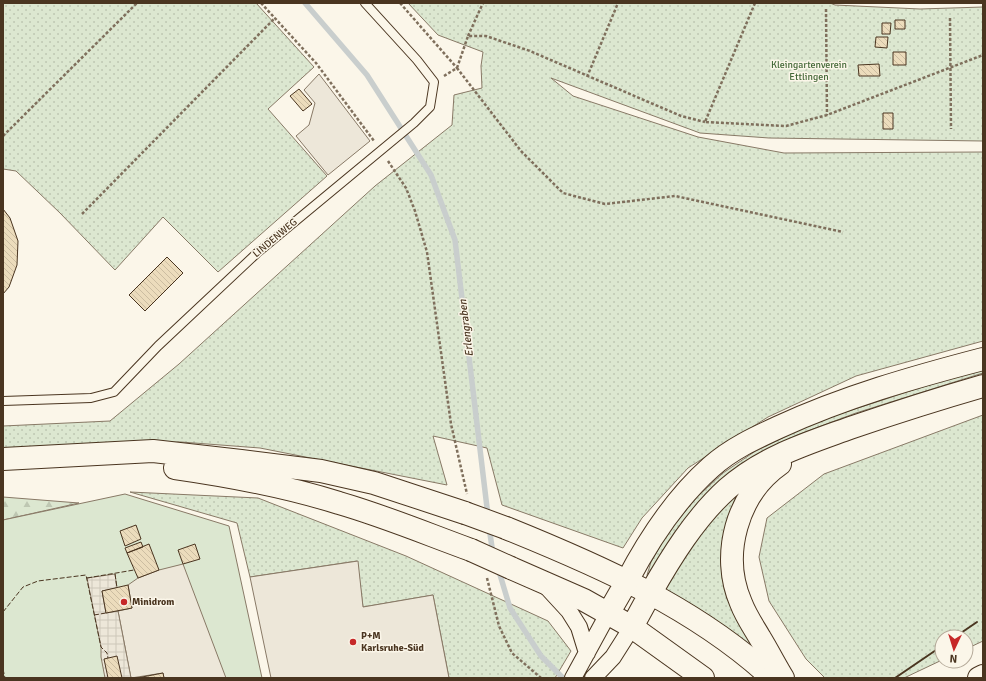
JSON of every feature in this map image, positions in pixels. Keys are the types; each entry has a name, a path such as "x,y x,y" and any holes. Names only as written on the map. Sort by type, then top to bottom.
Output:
{"main road":[{"path":"608,614 642,552 676,504 712,467 737,448 808,414 923,375 983,359"},
{"path":"632,627 650,594 688,533 706,510 727,489 749,471 775,456 812,441 896,412 983,386"},
{"path":"783,678 740,603 732,571 734,538 737,522 744,507 762,480 774,468 812,441"},
{"path":"3,459 69,457 154,451 242,460 321,471 467,507 506,528 580,559 627,581 671,605 723,638 772,678"},
{"path":"69,457 166,466 233,477 303,492 391,520 471,550 584,600 632,627 703,678"},
{"path":"979,678 983,676"}],"street":[{"path":"542,582 570,611 579,627 587,653"},
{"path":"576,673 608,614"},
{"path":"593,678 613,657 632,627"}],"lane":[{"path":"365,3 417,60 434,82"},
{"name":"LINDENWEG","path":"3,401 91,398 114,392 158,346 257,253 414,123 430,107 434,82"}],"path":[{"path":"3,136 137,3"},
{"path":"261,3 316,63 406,188 415,211 427,252 451,424 467,507"},
{"path":"400,3 457,68 521,151 563,193 605,204 675,196 843,232"},
{"path":"434,82 457,68 468,36 483,3"},
{"path":"587,77 618,3"},
{"path":"705,122 755,3"},
{"path":"826,9 827,115"},
{"path":"82,214 275,18"},
{"path":"950,18 951,129"},
{"path":"468,36 486,36 530,51 587,77 681,116 705,122 786,126 827,115 983,55"},
{"path":"486,576 499,626 512,653 541,678"}],"green space":[{"path":"3,3 256,3 314,67 268,109 327,176 218,272 163,217 115,270 60,213 16,171 3,169"},
{"name":"Kleingartenverein Ettlingen","path":"408,3 830,3 835,5 920,9 983,7 983,141 769,138 700,133 551,78 573,96 698,137 784,153 983,152 983,341 856,376 768,417 688,468 642,518 623,548 502,505 487,448 433,436 447,485 260,448 181,442 3,449 3,426 110,421 179,364 375,186 452,125 454,95 482,88 481,66 483,52 438,35"},
{"path":"983,369 983,373 856,413 797,435 767,450 648,577 647,575 651,562 668,532 697,497 723,473 754,452 824,419"},
{"path":"983,415 983,641 974,645 974,629 934,629 934,664 904,678 825,678 806,659 769,601 759,557 767,518 824,474"},
{"path":"742,489 732,513 756,650 707,614 663,588 701,531"},
{"path":"130,492 258,498 406,556 548,621 571,651 555,678 449,678 433,595 363,607 357,561 250,577 237,523"},
{"name":"Minidrom","path":"125,494 229,526 262,678 3,678 3,520"},
{"path":"3,497 79,503 3,520"}],"shaded area":[{"path":"319,74 370,141 328,175 296,136 309,125 315,103 304,90"},
{"name":"P+M Karlsruhe-Süd","path":"358,561 363,607 433,595 449,678 271,678 250,577"},
{"path":"183,564 226,678 164,678 163,673 131,678 118,611 132,608 128,585 138,578 159,570"},
{"path":"115,574 117,588 102,591 106,613 118,611 131,678 105,678 101,657 101,647 87,578"}],"building":[{"path":"895,20 905,20 905,29 895,29"},
{"path":"882,23 891,23 890,34 882,34"},
{"path":"876,37 888,37 887,48 875,47"},
{"path":"893,52 906,52 906,65 893,65"},
{"path":"879,64 880,76 859,76 858,65"},
{"path":"299,89 312,104 303,111 290,96"},
{"path":"883,113 893,113 893,129 883,129"},
{"path":"3,209 10,218 18,241 17,265 9,287 3,294"},
{"path":"167,257 183,273 145,311 129,295"},
{"path":"136,525 141,539 125,546 120,531"},
{"path":"141,542 143,547 127,553 125,548"},
{"path":"149,544 159,570 138,578 127,553"},
{"path":"195,544 200,559 183,564 178,550"},
{"path":"128,585 132,608 106,613 102,591"},
{"path":"117,656 122,678 108,678 104,659"},
{"path":"163,673 164,678 137,678"}],"waterway":[{"name":"Erlengraben","path":"305,3 367,75 431,175 455,240 488,516"},
{"name":"Erlengraben","path":"489,527 493,554"},
{"name":"Erlengraben","path":"498,568 510,608 541,656 563,678"}],"fence":[{"path":"87,578 134,570"},
{"path":"115,574 117,588"},
{"path":"3,612 23,587 38,581 86,575 101,647 107,653 108,658"},
{"path":"94,615 106,613"},
{"path":"3,669 5,678"}],"wall":[{"path":"967,629 977,622"},
{"path":"895,678 934,651"}],"place":[{"name":"Minidrom","path":"124,602"},
{"name":"P+M Karlsruhe-Süd","path":"353,642"}]}
